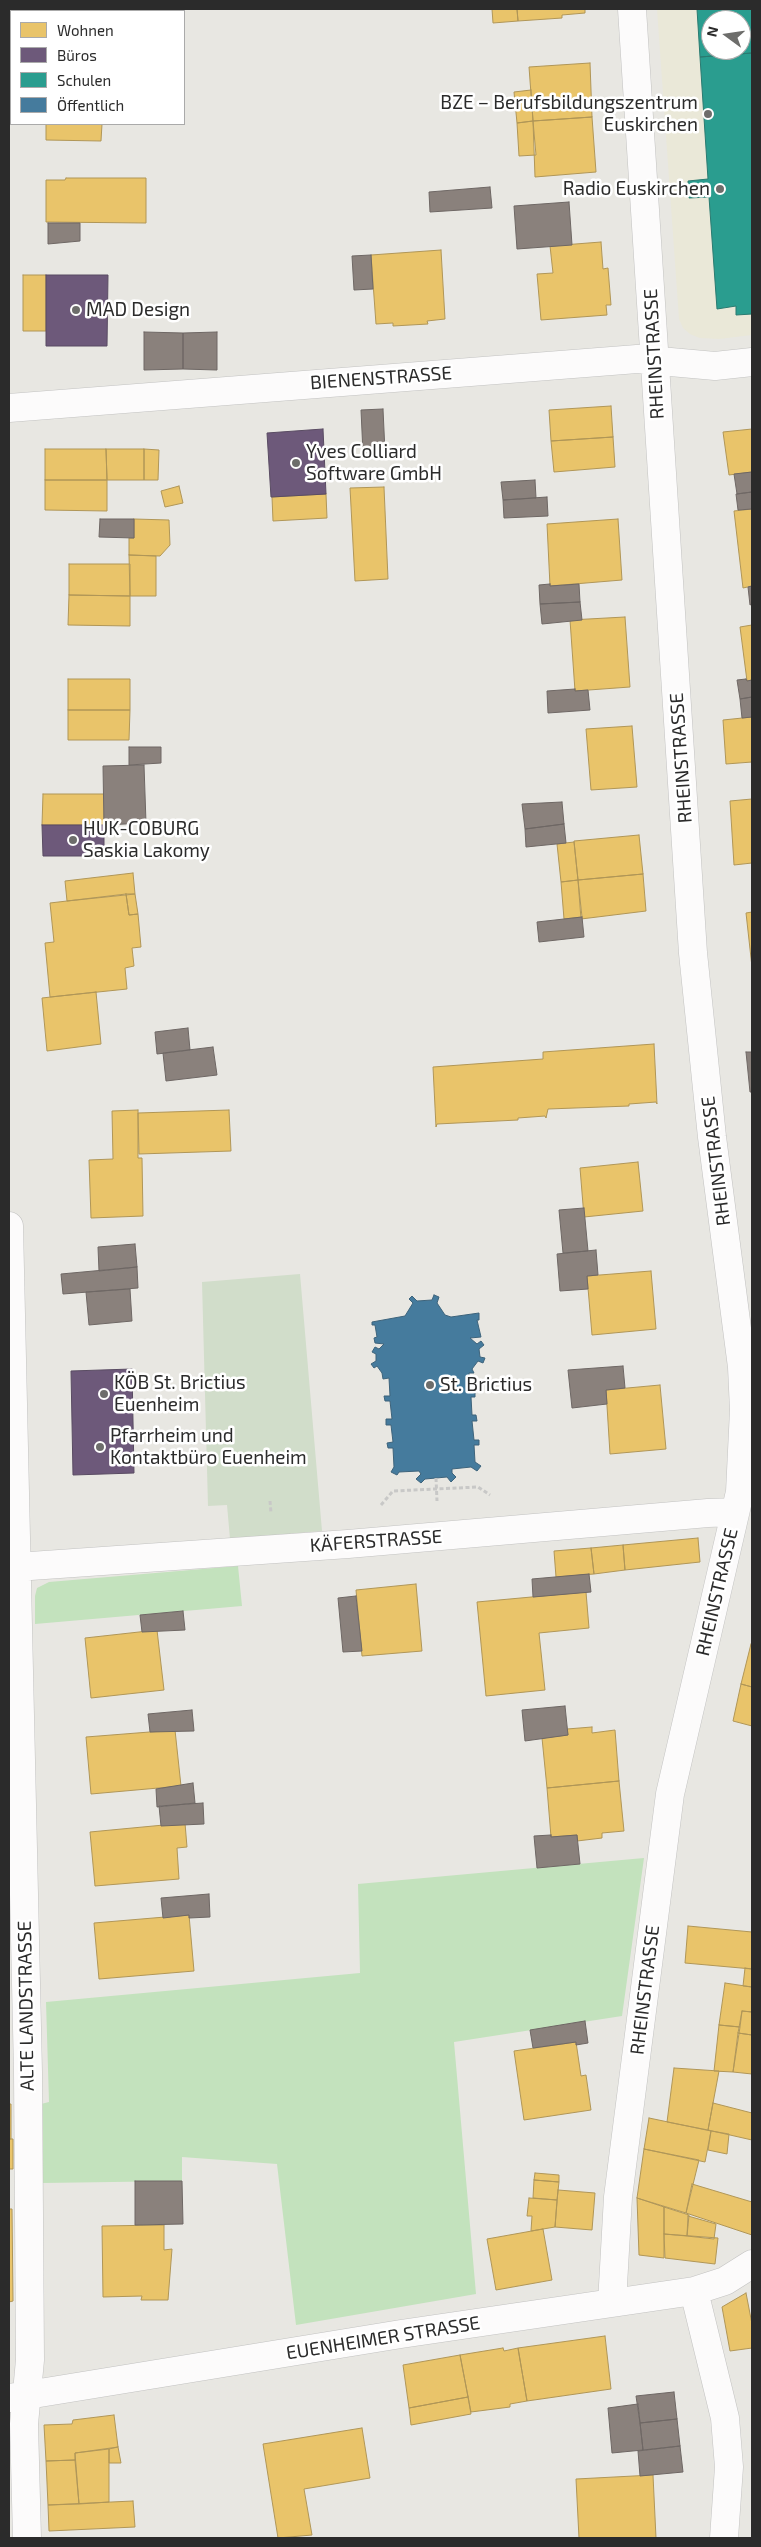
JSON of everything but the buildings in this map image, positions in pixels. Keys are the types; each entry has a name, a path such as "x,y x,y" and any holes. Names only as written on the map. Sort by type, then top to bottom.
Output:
{"street":[{"name":"RHEINSTRASSE","path":"612,2304 618,2196 670,1794 740,1492 744,1410 742,1367 712,1137 693,953 632,9"},
{"name":"BIENENSTRASSE","path":"9,408 637,359 715,366 752,362"},
{"name":"ALTE LANDSTRASSE","path":"9,1226 29,2112 30,2360 18,2397 24,2424 27,2538"},
{"name":"KÄFERSTRASSE","path":"16,1567 348,1544 698,1513 735,1512"},
{"name":"EUENHEIMER STRASSE","path":"18,2397 401,2334 694,2291 725,2281 752,2264"},
{"path":"694,2291 725,2418 729,2467 724,2538"}],"shaded area":[{"name":"BZE – Berufsbildungszentrum Euskirchen","path":"657,9 752,9 752,335 719,339 700,338 690,334 683,328 679,319"}],"green space":[{"path":"300,1274 322,1531 230,1539 227,1505 208,1506 202,1282"},
{"path":"238,1566 242,1606 35,1624 35,1596 37,1588 49,1582"},
{"path":"644,1858 622,2016 454,2042 476,2294 296,2325 277,2164 182,2157 182,2181 43,2183 41,2104 49,2102 46,2002 360,1973 358,1884"}],"place":[{"name":"BZE – Berufsbildungszentrum Euskirchen","path":"708,114"},
{"name":"Radio Euskirchen","path":"720,189"},
{"name":"MAD Design","path":"76,310"},
{"name":"Yves Colliard Software GmbH","path":"296,463"},
{"name":"HUK-COBURG Saskia Lakomy","path":"73,840"},
{"name":"St. Brictius","path":"430,1385"},
{"name":"KÖB St. Brictius Euenheim","path":"104,1394"},
{"name":"Pfarrheim und Kontaktbüro Euenheim","path":"100,1447"}]}
